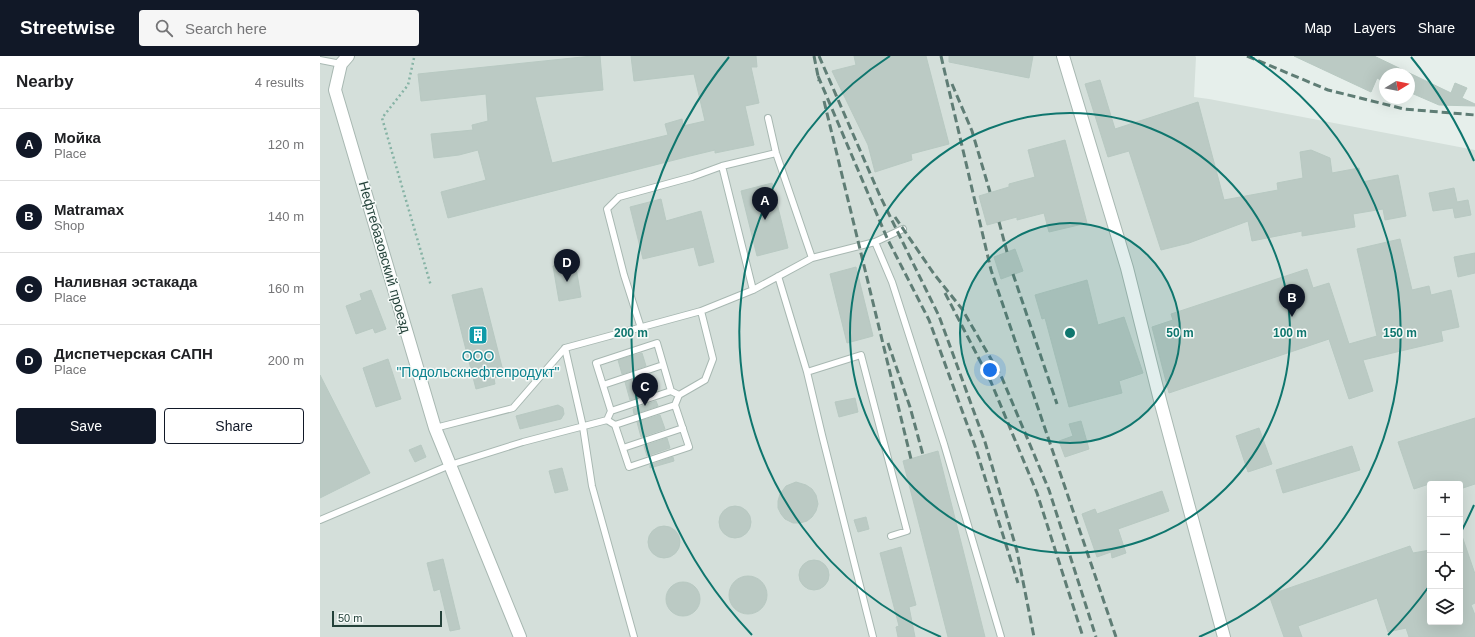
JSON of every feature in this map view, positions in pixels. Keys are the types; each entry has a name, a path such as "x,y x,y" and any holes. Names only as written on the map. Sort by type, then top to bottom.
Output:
{"street":[{"path":"1063,56 1127,268 1161,404 1224,637"},
{"name":"Нефтебазовский проезд","path":"341,59 335,90 435,428 520,637"}],"lane":[{"path":"320,60 341,59"},
{"path":"768,118 776,153 812,258"},
{"path":"641,328 624,275 607,210 619,197 692,177 722,166 776,153"},
{"path":"722,166 754,290"},
{"path":"435,428 513,408 566,348 701,311 754,290 812,258 875,242 903,229"},
{"path":"875,242 892,282 944,444 1001,637"},
{"path":"778,276 808,372 824,443 873,637"},
{"path":"320,520 450,465 523,442 607,420 616,424 675,404 679,396 706,380 713,359 701,311"},
{"path":"607,420 611,411 596,363 602,361 657,343 671,391 679,396"},
{"path":"566,348 583,427 592,486 634,637"},
{"path":"808,372 861,356 907,531 891,536"},
{"path":"603,385 663,365"},
{"path":"611,411 671,391"},
{"path":"616,424 629,467 682,450 689,447 675,404"},
{"path":"623,448 683,428"}],"path":[{"path":"414,58 408,85 382,118 431,286"}],"shaded area":[{"path":"320,56 1195,56 1194,97 1475,150 1475,637 320,637"}],"building":[{"path":"600,56 603,90 535,97 552,163 668,135 665,124 682,119 683,126 705,121 694,74 634,81 631,56 756,56 757,67 751,67 759,103 745,106 754,145 715,153 715,150 448,218 441,192 486,180 478,150 459,155 434,158 431,134 473,130 472,125 488,121 486,94 421,101 418,74"},
{"path":"854,56 926,56 949,144 911,154 912,160 875,172 868,145 832,71 856,65"},
{"path":"949,56 1033,56 1029,78 949,62"},
{"path":"1294,56 1374,56 1399,68 1379,68 1379,79 1377,78 1371,92"},
{"path":"1415,76 1451,93 1455,83 1467,88 1462,98 1475,104 1475,106 1439,105 1415,95"},
{"path":"1100,80 1115,129 1198,102 1224,200 1278,190 1277,183 1303,178 1300,152 1311,150 1330,158 1332,173 1359,168 1362,182 1398,175 1406,216 1385,220 1383,209 1353,214 1355,227 1302,236 1302,231 1252,241 1248,221 1189,243 1161,250 1129,151 1108,157 1085,84"},
{"path":"1065,140 1087,223 1049,232 1044,213 1017,220 1017,217 987,225 979,196 1009,187 1009,184 1035,177 1028,150"},
{"path":"772,183 788,248 757,256 741,191"},
{"path":"1454,188 1457,202 1468,200 1471,215 1455,218 1453,208 1433,211 1429,193"},
{"path":"661,199 666,221 701,211 714,262 699,266 694,247 643,259 630,207"},
{"path":"1400,239 1412,290 1429,286 1431,295 1451,290 1459,327 1441,331 1443,341 1363,360 1373,391 1349,399 1329,339 1169,393 1152,327 1173,320 1171,314 1307,269 1313,288 1329,283 1349,344 1377,336 1357,249"},
{"path":"1015,249 1023,271 1001,279 994,257"},
{"path":"1475,253 1475,273 1458,277 1454,257"},
{"path":"575,262 581,297 559,301 553,266"},
{"path":"856,267 873,336 847,343 830,274"},
{"path":"1087,280 1098,325 1124,317 1143,373 1119,381 1122,393 1069,407 1045,318 1042,319 1035,295"},
{"name":"ООО \"Подольскнефтепродукт\"","path":"482,288 504,375 494,378 495,384 476,389 452,295"},
{"path":"371,290 386,329 375,333 373,328 356,334 346,306 362,300 360,294"},
{"path":"642,353 646,366 622,374 618,360"},
{"path":"388,359 401,399 376,407 363,368"},
{"path":"320,375 370,473 320,498"},
{"path":"648,375 653,392 630,400 625,382"},
{"path":"855,398 858,412 839,417 835,402"},
{"path":"656,401 658,406 634,414 633,409"},
{"path":"558,405 563,408 564,414 561,419 520,429 516,416"},
{"path":"660,415 665,429 641,437 637,422"},
{"path":"1475,418 1475,484 1463,488 1463,481 1427,481 1427,485 1414,489 1398,442"},
{"path":"1081,421 1089,449 1065,457 1059,441 1073,436 1069,424"},
{"path":"1259,428 1272,464 1248,472 1236,436"},
{"path":"667,438 670,448 647,456 644,446"},
{"path":"421,445 426,457 415,462 409,450"},
{"path":"1352,446 1360,470 1283,493 1276,470"},
{"path":"938,451 985,637 948,637 903,461"},
{"path":"673,457 674,461 650,468 650,465"},
{"path":"562,468 568,490 555,493 549,471"},
{"path":"796,482 806,485 812,489 816,495 818,504 812,517 807,521 800,523 793,523 785,519 778,508 780,494 786,486"},
{"path":"1162,491 1169,511 1118,529 1126,553 1112,558 1111,552 1097,557 1082,514 1095,509 1097,514"},
{"path":"732,506 738,506 748,513 751,522 750,528 744,535 738,538 732,538 722,531 719,525 719,519 726,509"},
{"path":"866,517 869,529 858,532 854,520"},
{"path":"661,526 667,526 676,530 680,542 676,554 667,558 661,558 652,554 648,545 648,539 652,530"},
{"path":"1463,539 1475,574 1475,603 1471,605 1475,615 1475,637 1409,637 1406,628 1388,632 1377,598 1298,626 1302,637 1284,637 1269,595 1410,546 1413,553 1427,551 1427,625 1463,625"},
{"path":"901,547 916,605 909,607 915,637 898,637 896,627 899,626 880,553"},
{"path":"443,559 460,629 450,631 440,589 434,591 427,563"},
{"path":"814,560 825,564 829,575 825,586 814,590 803,586 799,575 803,564"},
{"path":"744,576 752,576 762,581 766,588 766,602 762,609 752,614 744,614 734,609 732,606 729,599 729,591 734,581 737,579"},
{"path":"680,582 686,582 690,583 697,589 700,599 699,606 693,613 686,616 680,616 676,615 669,609 666,602 666,596 667,592 673,585"}],"railway":[{"path":"814,56 819,81"},
{"path":"819,56 880,196 939,316 985,442 1017,551 1034,637"},
{"path":"941,56 991,270 1116,637"},
{"path":"1247,56 1328,90 1404,109 1475,115"},
{"path":"818,76 887,238 929,320 975,446 1018,583"},
{"path":"952,84 972,131 990,192"},
{"path":"824,101 911,459"},
{"path":"895,217 934,274 962,309 1002,378 1049,490 1096,637"},
{"path":"999,222 1007,252"},
{"path":"1013,274 1057,404"},
{"path":"945,293 991,382 1037,493 1083,637"},
{"path":"888,343 910,407 923,455"}],"place":[{"name":"Мойка","path":"765,220"},
{"name":"Диспетчерская САПН","path":"567,282"},
{"name":"Matramax","path":"1292,317"},
{"name":"ООО \"Подольскнефтепродукт\"","path":"478,335"},
{"name":"Наливная эстакада","path":"645,406"}]}
